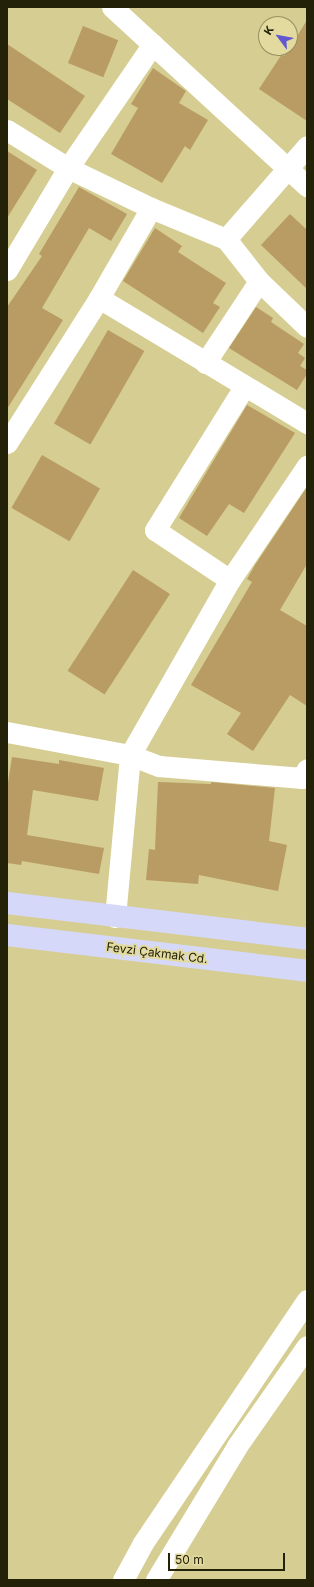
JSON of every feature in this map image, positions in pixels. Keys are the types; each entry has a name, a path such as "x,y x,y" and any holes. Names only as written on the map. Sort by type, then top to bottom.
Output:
{"main road":[{"path":"7,903 307,939"},
{"name":"Fevzi Çakmak Cd.","path":"7,935 307,971"}],"street":[{"path":"112,7 307,186"},
{"path":"7,270 68,168 153,44"},
{"path":"7,130 68,168 151,208 226,239 259,280 307,326"},
{"path":"226,239 289,169 307,146"},
{"path":"7,442 99,298 151,208"},
{"path":"205,362 259,280"},
{"path":"99,298 244,387 307,423"},
{"path":"230,580 155,530 244,387"},
{"path":"115,916 130,755 230,580 307,466"},
{"path":"7,732 130,755 159,766 175,768 302,778 307,769"},
{"path":"122,1580 143,1543 307,1300"},
{"path":"156,1580 237,1446 304,1357 282,1335"}],"building":[{"path":"307,20 307,121 259,89 281,56 298,56 298,35"},
{"path":"83,26 118,40 103,77 68,63"},
{"path":"7,44 85,96 60,133 7,99"},
{"path":"153,68 186,91 179,103 208,120 190,150 185,146 162,183 111,154 138,108 131,104"},
{"path":"7,151 37,170 7,218"},
{"path":"79,187 127,214 111,241 89,228 42,308 63,320 7,409 7,307 42,256 39,254"},
{"path":"290,214 307,230 307,289 261,245"},
{"path":"155,228 182,246 178,252 226,283 213,303 220,307 203,333 123,281"},
{"path":"256,307 273,318 271,322 304,344 298,353 305,358 300,366 307,370 307,374 297,390 229,348"},
{"path":"108,330 144,351 90,445 54,424"},
{"path":"247,405 295,433 244,513 229,504 207,536 179,518"},
{"path":"42,455 100,488 70,541 12,508"},
{"path":"307,487 307,564 280,610 307,626 307,706 290,695 253,751 227,734 241,713 191,685 252,582 247,579 255,565"},
{"path":"133,570 170,594 105,695 68,671"},
{"path":"12,757 59,764 59,760 104,768 98,801 33,790 27,835 104,848 99,874 22,861 21,865 7,863 7,789"},
{"path":"158,782 211,784 211,782 275,788 269,841 287,845 278,891 199,875 198,884 146,880 149,849 155,850"}]}
